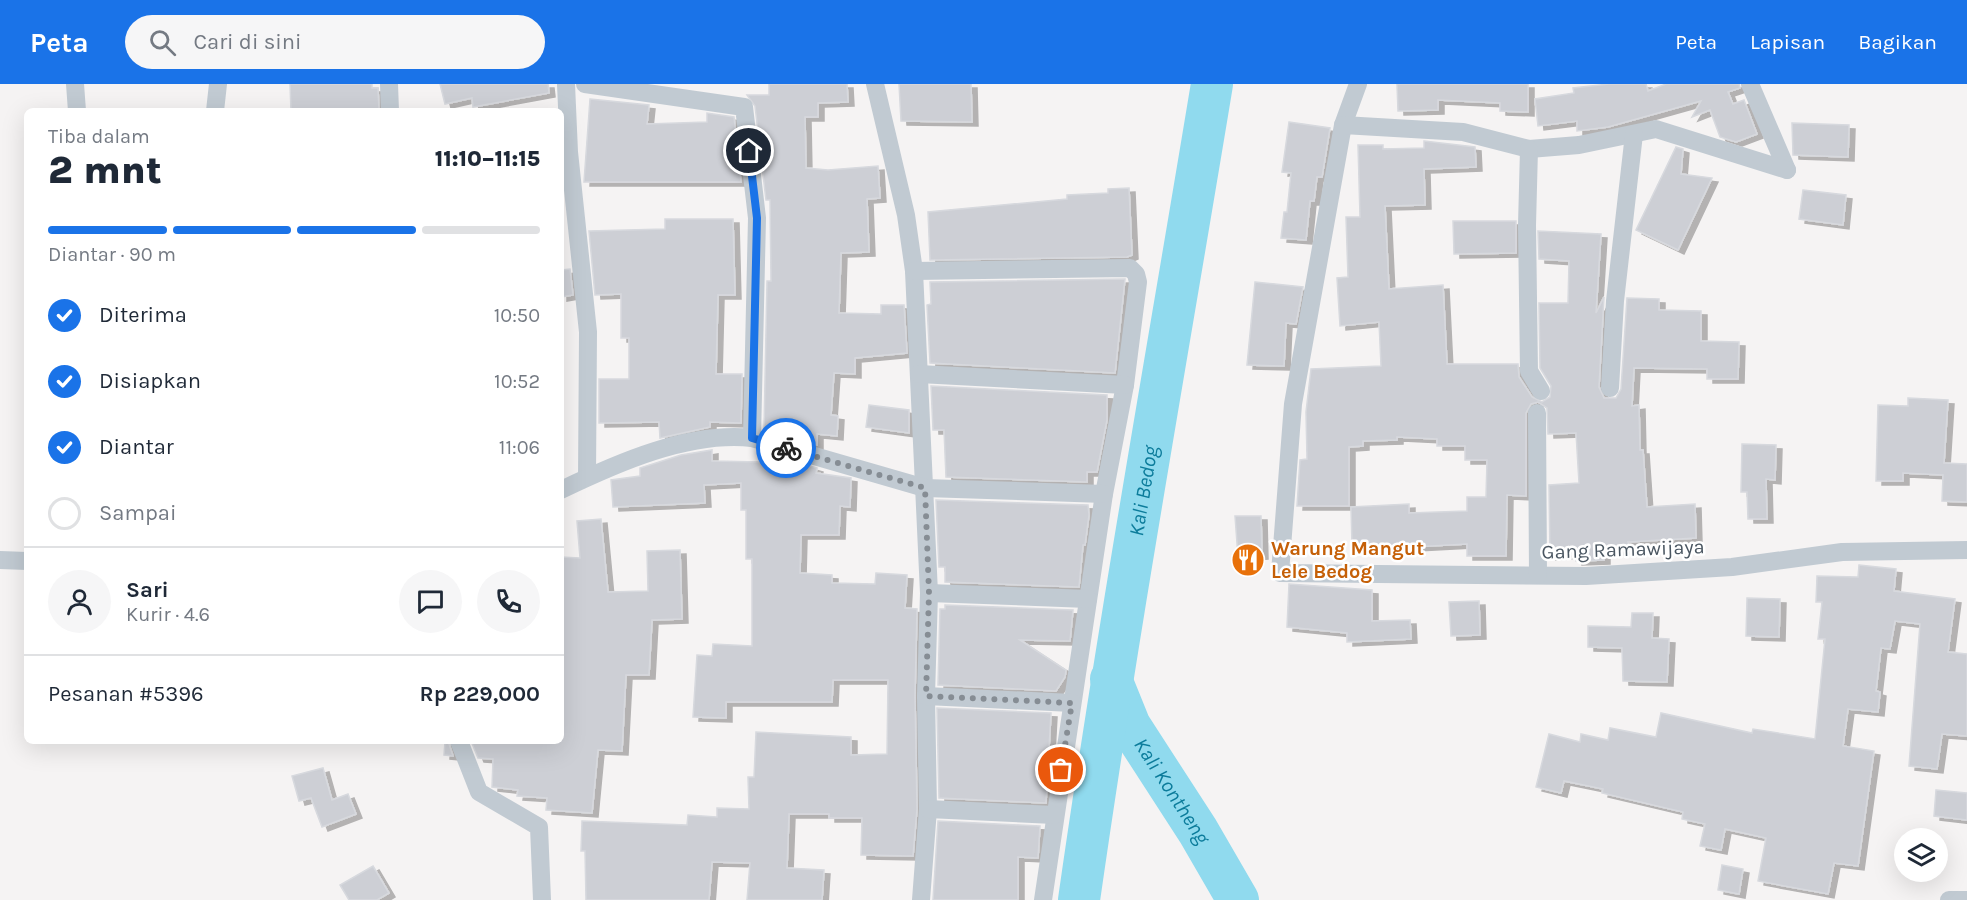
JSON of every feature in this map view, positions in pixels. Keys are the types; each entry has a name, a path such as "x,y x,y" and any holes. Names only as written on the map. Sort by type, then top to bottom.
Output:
{"street":[{"path":"75,84 77,108"},
{"path":"215,108 218,84"},
{"path":"389,84 390,108"},
{"path":"566,84 569,152 588,332 587,477"},
{"path":"585,84 744,107 757,218 752,438"},
{"path":"875,84 906,215 914,271 929,593 926,696 928,809 921,900"},
{"path":"1358,84 1343,125 1462,132 1529,149 1579,145 1656,129 1787,170 1750,84"},
{"name":"Gang Ramawijaya","path":"1343,125 1293,405 1280,573 1586,576 1692,570 1842,552 1967,550"},
{"path":"1610,388 1615,301 1634,134"},
{"path":"1529,149 1527,225 1529,370 1541,391"},
{"path":"914,271 1130,268 1136,274 1138,282 1125,386 1104,494 1043,900"},
{"path":"919,374 1125,386"},
{"path":"1537,413 1538,575"},
{"path":"564,488 620,463 669,447 731,436 752,438 925,488 1104,494"},
{"path":"0,560 24,561"},
{"path":"929,593 1088,599"},
{"path":"926,696 1072,703"},
{"path":"460,744 479,792 539,827 542,900"},
{"path":"928,809 1054,815"},
{"path":"1949,900 1967,900"}],"building":[{"path":"290,84 372,84 372,88 378,88 379,108 291,108"},
{"path":"440,84 548,84 549,93 473,107 472,98 445,104"},
{"path":"769,84 847,84 848,102 818,103 818,117 805,117 806,168 828,170 878,166 880,198 867,199 869,252 841,253 839,313 881,314 881,305 904,305 907,353 855,358 855,374 834,373 831,415 838,416 837,436 817,434 817,445 764,430 767,281 771,281 770,200 766,200 755,106 747,95 769,95"},
{"path":"899,84 971,84 972,122 901,121"},
{"path":"1397,84 1528,84 1528,112 1500,111 1500,103 1438,100 1438,110 1398,111"},
{"path":"1609,84 1646,84 1648,91 1666,84 1739,84 1740,88 1728,92 1733,104 1744,100 1757,134 1736,142 1720,137 1710,110 1692,117 1701,101 1608,127 1577,131 1577,121 1538,126 1535,99 1574,93 1573,88"},
{"path":"590,99 649,105 647,124 707,122 707,113 734,117 741,182 584,182"},
{"path":"1289,122 1330,128 1322,177 1317,177 1314,201 1310,201 1306,240 1281,238 1284,212 1287,212 1291,173 1282,172"},
{"path":"1792,123 1849,125 1848,157 1793,155"},
{"path":"1424,141 1475,147 1476,167 1424,169 1425,205 1385,206 1389,289 1443,285 1447,364 1518,364 1519,377 1532,397 1542,402 1550,397 1551,386 1540,368 1539,303 1568,303 1569,261 1539,259 1538,231 1601,234 1596,313 1604,297 1599,387 1604,398 1616,398 1621,389 1627,298 1659,299 1659,310 1701,311 1701,341 1739,342 1738,379 1707,379 1707,369 1634,368 1632,406 1639,405 1640,450 1643,450 1647,507 1695,504 1696,538 1628,542 1629,550 1604,552 1604,560 1576,561 1576,554 1550,556 1549,485 1579,483 1576,433 1548,434 1547,408 1538,402 1531,404 1526,413 1526,496 1507,495 1506,556 1467,556 1467,544 1375,549 1375,545 1352,546 1351,507 1409,504 1409,513 1467,511 1467,497 1486,497 1487,460 1465,460 1465,446 1437,446 1437,439 1397,437 1397,440 1363,441 1363,446 1349,447 1349,506 1297,506 1300,460 1307,459 1306,412 1311,369 1381,366 1379,322 1340,326 1337,278 1348,277 1346,217 1360,217 1358,145 1383,145 1383,149 1424,148"},
{"path":"1676,147 1683,149 1681,174 1712,178 1678,250 1636,230"},
{"path":"1129,188 1132,255 1127,257 930,260 928,212 1067,199 1067,195 1108,193 1108,189"},
{"path":"1803,190 1846,195 1843,225 1799,219"},
{"path":"665,219 733,219 735,295 718,295 716,374 742,374 741,423 710,422 710,427 660,438 659,422 599,423 599,379 629,379 629,338 621,338 621,294 595,295 589,231 665,229"},
{"path":"1453,221 1516,221 1516,253 1454,254"},
{"path":"570,269 573,295 564,296 564,270"},
{"path":"1125,279 1115,373 930,363 927,305 931,304 930,282"},
{"path":"1255,282 1303,287 1296,324 1286,323 1284,366 1247,365"},
{"path":"931,386 1107,395 1107,420 1097,472 1087,472 1087,482 946,477 944,430 933,430"},
{"path":"1908,398 1948,400 1944,463 1967,464 1967,502 1942,501 1943,475 1903,473 1903,481 1876,481 1878,405 1908,406"},
{"path":"869,405 909,410 909,433 866,427"},
{"path":"1742,444 1776,445 1775,480 1766,479 1767,519 1748,519 1747,492 1741,492"},
{"path":"712,450 712,461 761,462 761,452 817,468 816,473 851,478 850,507 840,506 839,535 801,535 800,573 832,575 832,583 875,584 876,573 907,575 905,608 917,609 915,696 917,809 913,856 861,855 862,818 829,818 829,814 789,814 787,868 824,870 822,900 747,900 750,863 712,862 709,900 586,900 585,851 581,851 582,821 687,825 688,815 717,817 717,808 749,809 748,777 754,777 756,732 851,737 851,755 887,754 888,680 833,680 832,702 726,702 726,718 693,717 697,655 712,656 713,644 752,646 752,559 746,559 746,510 741,510 741,483 704,485 705,503 613,507 611,480 640,476 640,468 681,455"},
{"path":"936,500 1088,505 1089,515 1085,545 1083,545 1079,587 945,582 945,567 939,567"},
{"path":"1235,516 1261,516 1262,555 1238,557"},
{"path":"601,519 608,592 648,591 647,551 680,550 682,619 652,620 649,675 626,675 622,751 598,750 592,813 546,810 547,798 517,796 518,790 492,787 493,759 478,758 472,744 564,744 564,557 580,558 577,521"},
{"path":"1859,565 1896,569 1894,591 1955,599 1948,652 1967,654 1967,736 1942,734 1937,769 1909,766 1920,624 1895,621 1890,649 1881,648 1876,691 1880,692 1878,712 1848,709 1843,746 1874,751 1858,866 1834,863 1828,894 1758,881 1766,838 1725,829 1721,850 1700,846 1705,824 1682,819 1683,812 1602,793 1603,789 1564,781 1561,793 1536,787 1549,734 1580,742 1581,734 1608,740 1610,728 1656,737 1661,713 1752,733 1753,729 1815,739 1825,639 1818,639 1822,602 1816,602 1817,576 1858,577"},
{"path":"1289,584 1372,590 1372,621 1410,620 1411,639 1347,642 1347,633 1287,627"},
{"path":"1747,598 1780,599 1779,637 1746,636"},
{"path":"1479,601 1480,635 1451,636 1449,602"},
{"path":"945,605 1073,610 1070,641 1020,640 1066,670 1065,677 1056,691 938,685 940,609 945,609"},
{"path":"1632,613 1653,613 1652,638 1669,639 1667,682 1623,681 1622,648 1588,647 1588,626 1631,627"},
{"path":"937,708 1051,713 1046,803 939,798"},
{"path":"445,744 449,744 453,756 444,755"},
{"path":"323,768 332,800 348,794 356,814 322,827 311,798 299,801 292,776"},
{"path":"1936,790 1967,793 1967,820 1934,816"},
{"path":"938,821 1040,826 1038,858 1018,857 1018,900 933,900"},
{"path":"1722,865 1743,869 1739,894 1718,890"},
{"path":"373,866 389,893 377,900 349,900 340,885"}],"waterway":[{"name":"Kali Bedog","path":"1079,900 1126,594 1212,84"},
{"name":"Kali Kontheng","path":"1111,679 1130,726 1198,831 1238,900"}],"way so far":[{"path":"786,448 925,488 929,593 926,696 1072,703 1061,770"}],"place":[{"name":"Warung Mangut Lele Bedog","path":"1248,560"}],"route":[{"path":"749,151 757,218 752,438 786,448"}]}
